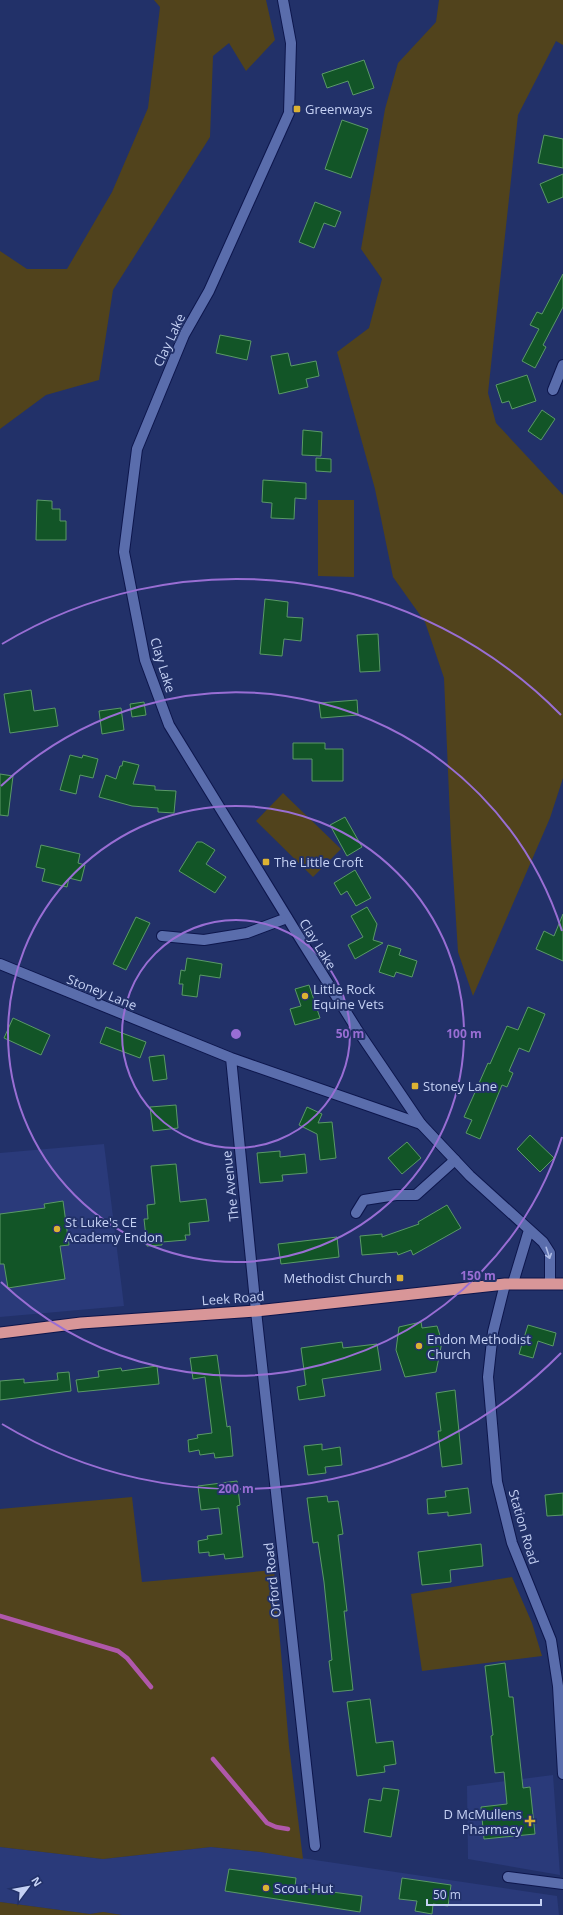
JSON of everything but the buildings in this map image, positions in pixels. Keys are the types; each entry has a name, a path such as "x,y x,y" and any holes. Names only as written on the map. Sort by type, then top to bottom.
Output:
{"highway":[{"name":"Leek Road","path":"0,1334 81,1323 256,1311 509,1284 563,1284"}],"street":[{"name":"Clay Lake","path":"283,0 291,43 289,113 209,291 184,335 137,449 124,552 145,660 170,725 287,918 356,1028 421,1124 455,1160 543,1242 550,1253 550,1283"},
{"path":"553,390 563,365"},
{"path":"162,936 204,940 247,933 287,918"},
{"name":"Stoney Lane","path":"0,964 231,1058 421,1124"},
{"name":"The Avenue","path":"231,1058 256,1311"},
{"path":"356,1213 364,1200 396,1195 416,1195 455,1160"},
{"path":"509,1284 529,1230"},
{"name":"Station Road","path":"509,1284 493,1332 488,1376 497,1482 512,1543 551,1640 561,1685 563,1774"},
{"name":"Orford Road","path":"256,1311 315,1846"},
{"path":"508,1877 563,1884"}],"shaded area":[{"path":"154,0 266,0 275,40 246,71 229,43 213,56 210,137 113,290 99,380 46,395 0,429 0,251 27,269 67,269 112,192 148,108 160,7"},
{"path":"439,0 563,0 563,45 556,41 518,115 488,393 496,423 563,495 563,778 550,818 473,996 458,952 451,841 444,678 425,622 393,577 375,489 337,352 369,328 382,279 361,249 385,109 398,63 436,22"},
{"path":"318,500 354,500 354,577 318,576"},
{"path":"283,793 341,849 313,877 256,821"},
{"name":"St Luke's CE Academy Endon","path":"104,1144 124,1306 0,1317 0,1153"},
{"path":"132,1497 142,1582 274,1570 289,1746 303,1859 261,1852 211,1847 103,1859 0,1847 0,1509"},
{"path":"512,1577 532,1623 542,1656 422,1671 411,1594"},
{"path":"553,1775 560,1875 468,1859 467,1786"},
{"path":"0,1847 103,1859 211,1847 261,1852 557,1896 559,1915 122,1915 103,1912 90,1914 0,1902"},
{"path":"0,1902 90,1914 103,1912 122,1915 0,1915"}],"waterway":[{"path":"0,1616 118,1651 127,1658 151,1687"},
{"path":"213,1759 267,1823 276,1827 288,1829"}],"place":[{"name":"Greenways","path":"297,109"},
{"name":"The Little Croft","path":"266,862"},
{"name":"Little Rock Equine Vets","path":"305,996"},
{"name":"Stoney Lane","path":"415,1086"},
{"name":"St Luke's CE Academy Endon","path":"57,1229"},
{"name":"Methodist Church","path":"400,1278"},
{"name":"Endon Methodist Church","path":"419,1346"},
{"name":"D McMullens Pharmacy","path":"530,1821"},
{"name":"Scout Hut","path":"266,1888"}]}
